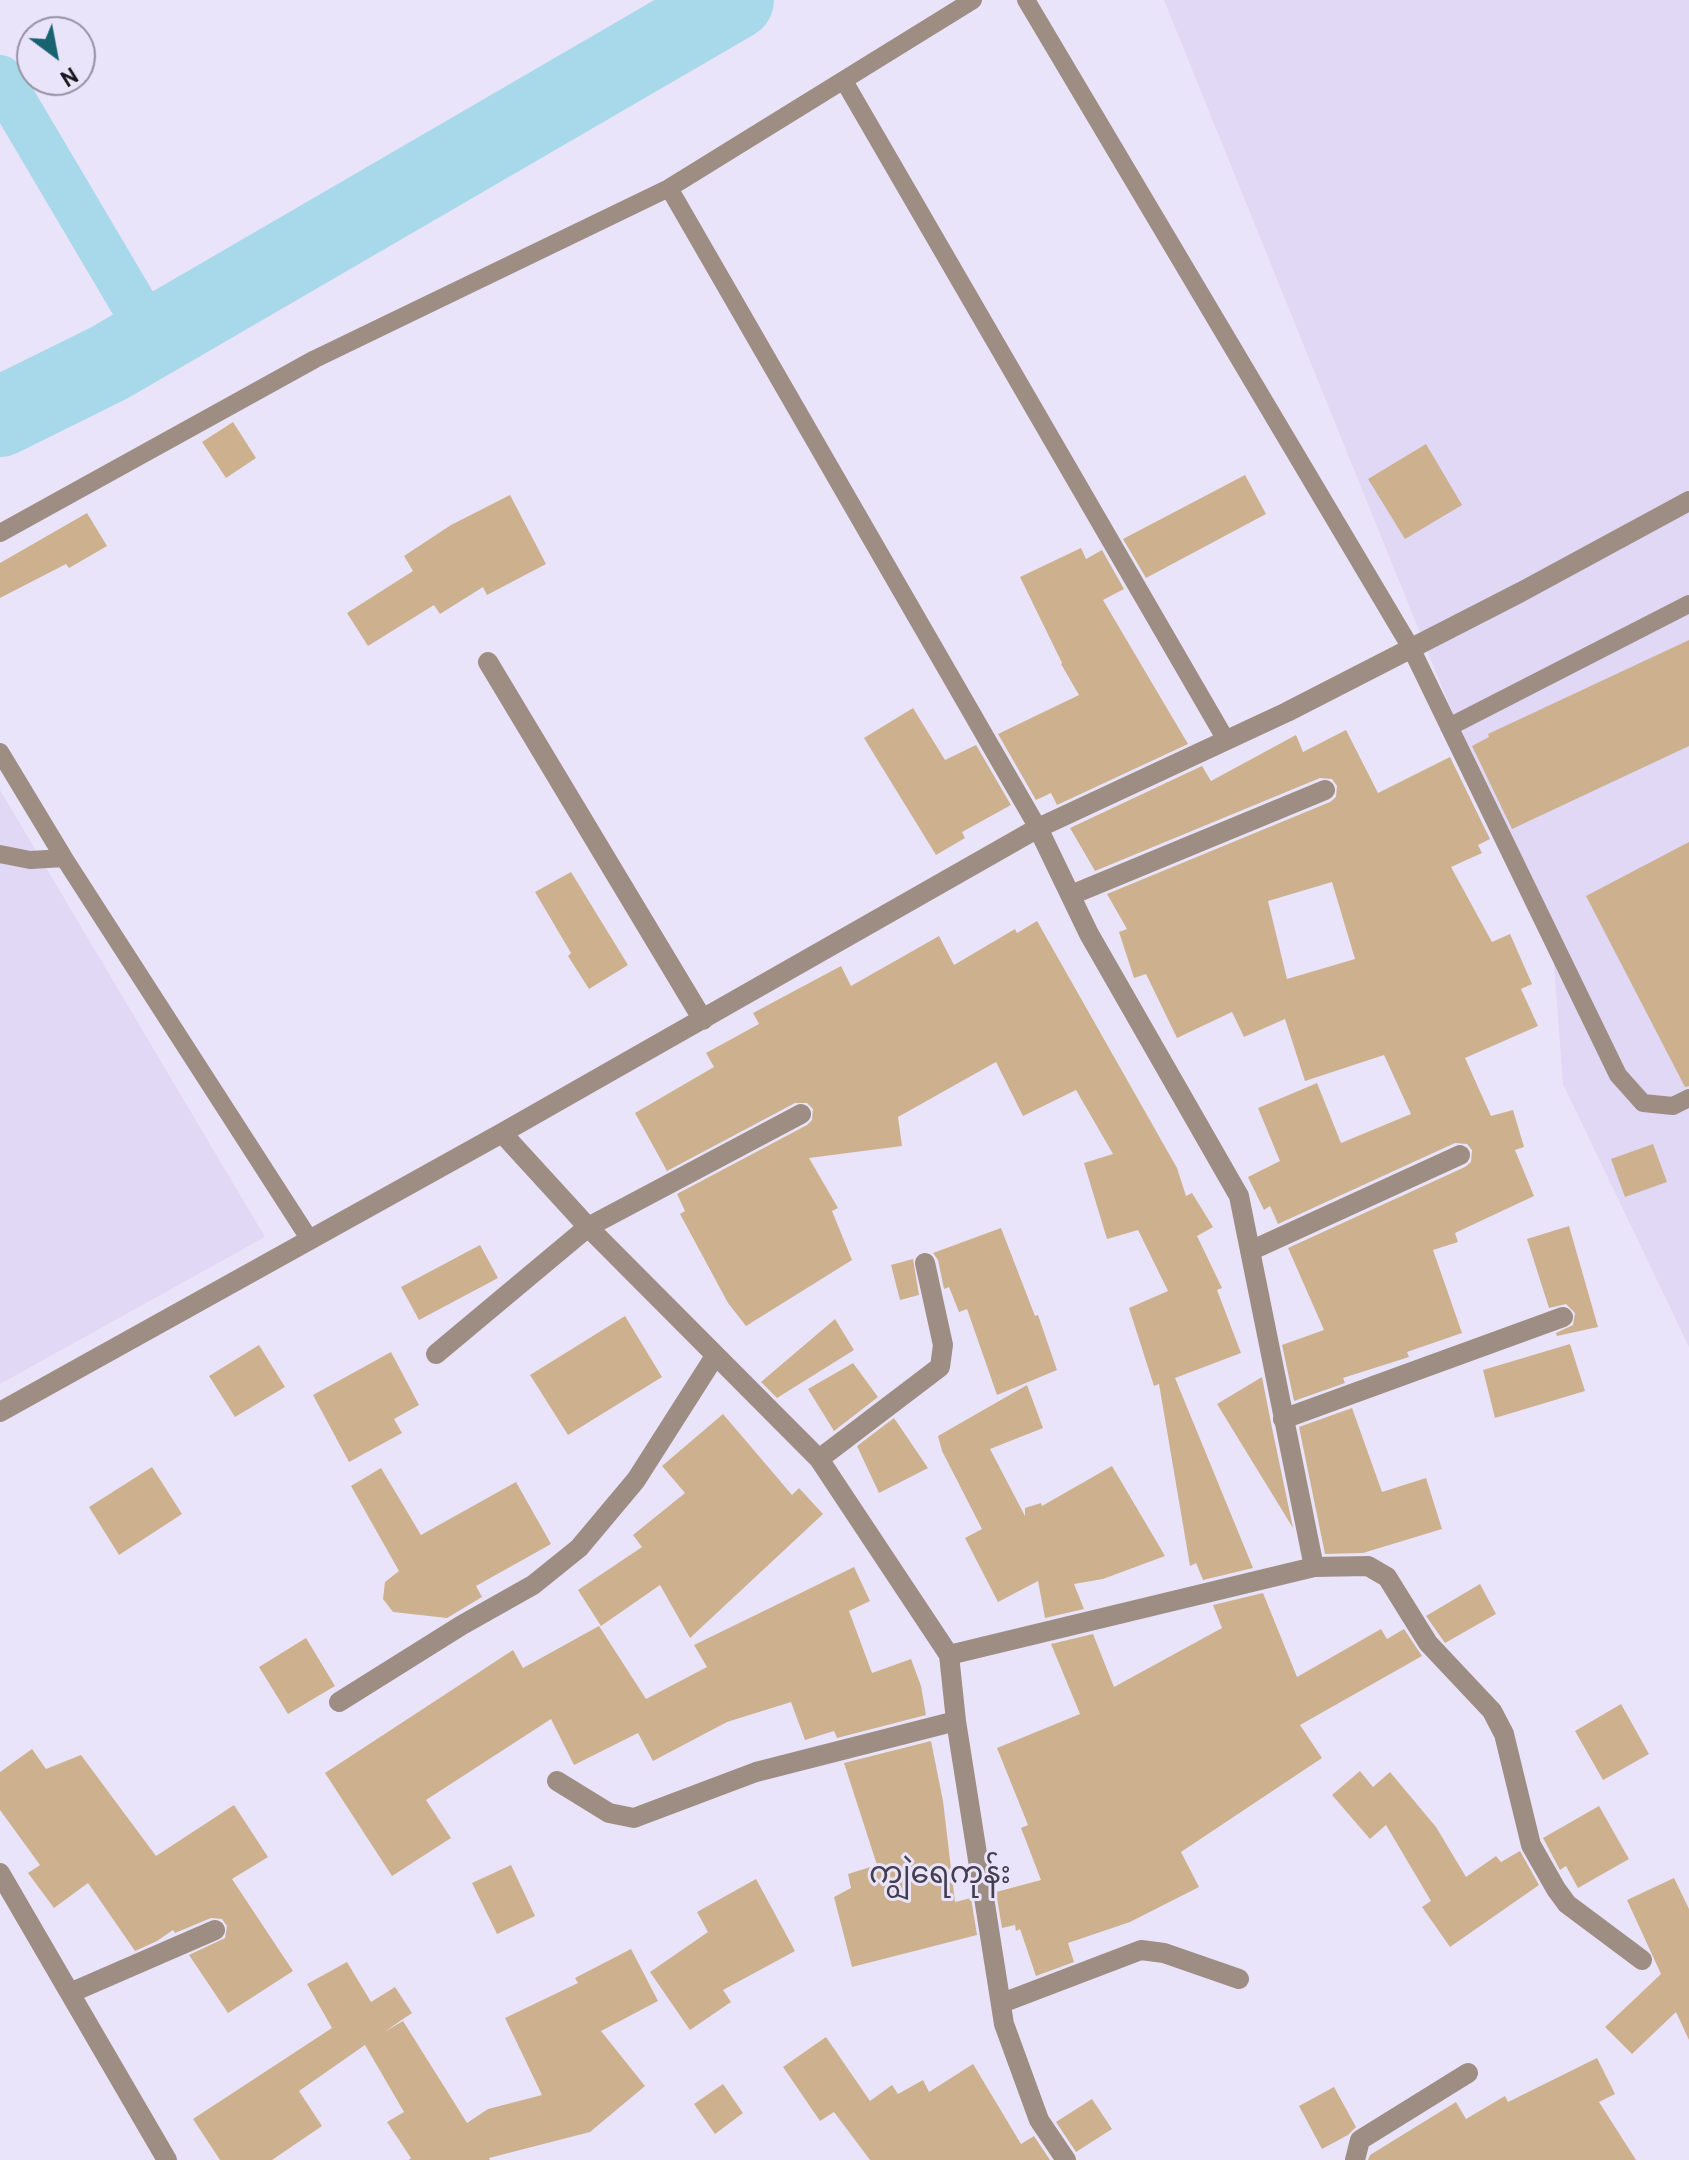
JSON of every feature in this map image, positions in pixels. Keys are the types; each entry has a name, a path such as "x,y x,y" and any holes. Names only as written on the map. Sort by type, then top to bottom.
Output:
{"street":[{"path":"0,1412 703,1020 1038,828 1226,740 1411,648 1689,501"},
{"path":"488,662 703,1020"},
{"path":"1071,895 1325,790"},
{"path":"1038,828 1150,1044 1239,1196 1314,1567"},
{"path":"436,1354 588,1227 801,1114"},
{"path":"502,1133 588,1227 819,1459 949,1655 956,1721 1004,2024 1039,2120 1062,2159"},
{"path":"1250,1251 1460,1155"},
{"path":"819,1459 940,1367 943,1345 925,1263"},
{"path":"1283,1419 1563,1317"},
{"path":"339,1702 462,1625 533,1585 579,1548 636,1480 715,1356"},
{"path":"949,1655 1314,1567 1368,1566 1387,1577 1428,1643 1492,1711 1504,1734 1531,1845 1556,1889 1567,1904 1642,1960"},
{"path":"557,1781 609,1813 634,1818 756,1772 956,1721"},
{"path":"0,1873 167,2160"},
{"path":"70,1993 215,1930"},
{"path":"1002,2003 1141,1950 1164,1953 1239,1979"},
{"path":"1355,2160 1360,2140 1468,2073"}],"lane":[{"path":"0,533 315,359 669,188 973,0"},
{"path":"1026,0 1411,648 1618,1075 1643,1103 1673,1106 1689,1098"},
{"path":"844,81 1226,740"},
{"path":"669,188 1038,828"},
{"path":"1449,727 1689,604"},
{"path":"0,752 64,858 310,1240"},
{"path":"0,854 30,860 64,858"}],"shaded area":[{"path":"1164,0 1689,0 1689,1347 1563,1084 1554,964"},
{"path":"0,790 265,1237 0,1384"}],"building":[{"path":"233,422 256,458 226,478 202,442"},
{"path":"1426,444 1462,505 1405,539 1368,479"},
{"path":"1245,475 1266,514 1146,578 1123,539"},
{"path":"510,495 546,564 487,595 483,587 440,614 434,605 368,646 347,613 413,571 404,556 451,525"},
{"path":"87,513 107,546 69,568 66,564 0,598 0,563"},
{"path":"1081,548 1086,559 1102,550 1124,589 1103,600 1188,744 1057,805 1051,793 1036,800 998,734 1079,695 1020,577"},
{"path":"1689,640 1689,746 1512,829 1472,746 1489,737 1488,734"},
{"path":"913,708 945,760 976,745 1011,805 962,832 965,838 936,855 864,738"},
{"path":"1346,730 1378,793 1450,757 1490,839 1478,845 1482,853 1451,867 1492,942 1510,934 1532,984 1521,989 1538,1026 1465,1058 1491,1116 1513,1110 1524,1147 1515,1150 1534,1196 1455,1233 1458,1242 1433,1250 1462,1333 1407,1352 1409,1357 1343,1378 1345,1383 1294,1401 1282,1345 1324,1330 1288,1248 1465,1167 1471,1162 1472,1150 1467,1144 1455,1143 1278,1224 1270,1206 1264,1210 1248,1177 1280,1161 1258,1108 1317,1083 1341,1143 1411,1114 1384,1055 1305,1081 1285,1019 1244,1037 1232,1012 1177,1038 1146,974 1134,978 1119,932 1127,929 1107,894 1330,802 1336,797 1337,786 1332,779 1320,778 1095,871 1070,828 1202,766 1211,781 1296,735 1303,752","holes":["1332,882 1355,959 1287,979 1268,901"]},
{"path":"1689,842 1689,1086 1685,1087 1586,896"},
{"path":"571,872 628,965 589,989 535,892"},
{"path":"1037,921 1177,1168 1186,1196 1192,1193 1213,1227 1197,1236 1222,1288 1217,1290 1241,1353 1175,1378 1253,1568 1203,1580 1196,1563 1190,1566 1159,1384 1154,1386 1129,1308 1168,1291 1138,1230 1107,1239 1084,1163 1113,1154 1076,1090 1023,1116 996,1062 898,1117 902,1146 809,1158 838,1208 832,1211 852,1260 746,1326 728,1303 680,1214 685,1211 677,1194 807,1125 812,1120 813,1109 807,1103 795,1103 667,1171 635,1113 714,1067 706,1053 759,1024 753,1013 841,966 851,986 939,936 954,965 1015,929 1017,933"},
{"path":"1653,1144 1667,1182 1625,1197 1611,1159"},
{"path":"1569,1226 1598,1327 1557,1336 1556,1333 1573,1325 1575,1313 1566,1304 1549,1308 1527,1239"},
{"path":"1001,1228 1035,1316 1038,1315 1057,1370 997,1395 967,1309 959,1312 949,1287 944,1289 938,1260 933,1253"},
{"path":"480,1245 498,1278 419,1320 401,1287"},
{"path":"913,1259 919,1295 900,1300 891,1265"},
{"path":"625,1316 662,1377 568,1435 530,1375"},
{"path":"835,1319 854,1350 777,1398 761,1382"},
{"path":"1570,1344 1585,1391 1495,1418 1483,1370"},
{"path":"259,1345 285,1387 235,1417 209,1376"},
{"path":"391,1352 419,1405 394,1419 402,1433 349,1462 313,1395"},
{"path":"853,1363 878,1397 834,1431 808,1389"},
{"path":"1262,1377 1271,1423 1293,1528 1217,1404"},
{"path":"1027,1385 1043,1428 990,1449 1025,1516 1025,1508 1041,1503 1042,1506 1112,1466 1165,1556 1103,1579 1074,1584 1084,1609 1045,1618 1038,1581 998,1602 965,1538 982,1529 942,1451 938,1436"},
{"path":"1352,1408 1382,1492 1426,1478 1442,1529 1363,1553 1325,1554 1299,1427"},
{"path":"723,1414 792,1495 799,1488 823,1514 690,1638 660,1585 601,1626 578,1590 642,1547 633,1535 685,1493 662,1466"},
{"path":"894,1418 928,1468 879,1493 857,1446"},
{"path":"152,1467 182,1514 119,1555 89,1507"},
{"path":"381,1468 421,1535 516,1482 551,1544 476,1586 482,1597 447,1618 393,1612 383,1599 385,1582 399,1571 351,1486"},
{"path":"854,1567 870,1601 849,1611 872,1673 911,1659 921,1686 926,1715 837,1738 834,1731 805,1740 791,1702 727,1722 653,1761 638,1733 574,1765 551,1719 426,1800 451,1838 392,1876 325,1773 513,1650 523,1668 599,1626 646,1699 707,1667 694,1645"},
{"path":"1480,1584 1496,1614 1445,1643 1426,1616"},
{"path":"1263,1593 1297,1677 1381,1629 1387,1639 1404,1629 1422,1656 1300,1725 1322,1758 1181,1852 1199,1887 1130,1922 1068,1943 1074,1962 1036,1976 1020,1929 1016,1931 1015,1925 1002,1928 996,1892 1041,1880 1021,1828 1028,1825 997,1748 1080,1714 1051,1644 1093,1634 1114,1687 1222,1628 1213,1605"},
{"path":"306,1638 335,1686 288,1714 259,1667"},
{"path":"1621,1704 1649,1754 1603,1780 1575,1731"},
{"path":"931,1741 943,1801 955,1902 971,1898 977,1935 852,1967 834,1897 851,1888 848,1874 877,1865 844,1763"},
{"path":"32,1749 46,1769 81,1755 156,1856 234,1805 268,1857 232,1879 293,1971 228,2013 189,1955 225,1938 227,1926 222,1919 211,1918 175,1933 173,1930 135,1951 88,1883 54,1908 28,1873 40,1865 0,1810 0,1772"},
{"path":"1360,1771 1373,1787 1390,1772 1436,1827 1466,1877 1496,1856 1501,1862 1520,1851 1539,1885 1450,1947 1422,1907 1431,1901 1386,1825 1370,1839 1332,1795"},
{"path":"1599,1806 1629,1859 1578,1888 1566,1866 1560,1870 1543,1838"},
{"path":"511,1865 535,1916 497,1934 472,1883"},
{"path":"1674,1878 1689,1909 1689,2040 1676,2012 1632,2054 1605,2027 1661,1974 1627,1900"},
{"path":"756,1879 795,1951 723,1990 731,2002 690,2030 650,1972 708,1932 697,1912"},
{"path":"631,1949 658,2001 601,2031 645,2086 590,2132 490,2160 409,2160 411,2158 387,2122 404,2112 365,2045 299,2091 322,2126 272,2160 220,2160 193,2119 332,2028 307,1984 347,1962 371,2002 395,1987 412,2013 384,2032 403,2021 467,2123 488,2109 542,2095 505,2018 578,1983 575,1978"},
{"path":"826,2037 870,2101 892,2085 898,2094 923,2080 929,2092 973,2064 1021,2144 1034,2136 1050,2160 870,2160 834,2112 820,2121 783,2067"},
{"path":"1597,2058 1615,2094 1599,2102 1636,2160 1368,2160 1370,2155 1456,2102 1466,2119 1505,2096 1508,2102"},
{"path":"723,2084 743,2113 715,2134 694,2104"},
{"path":"1334,2087 1356,2127 1322,2149 1299,2106"},
{"path":"1092,2099 1112,2129 1076,2152 1056,2122"}],"waterway":[{"path":"0,417 109,363 734,0"},
{"path":"0,78 153,337"}],"district":[{"name":"ကျွဲရေကုန်း","path":"940,1877"}]}
